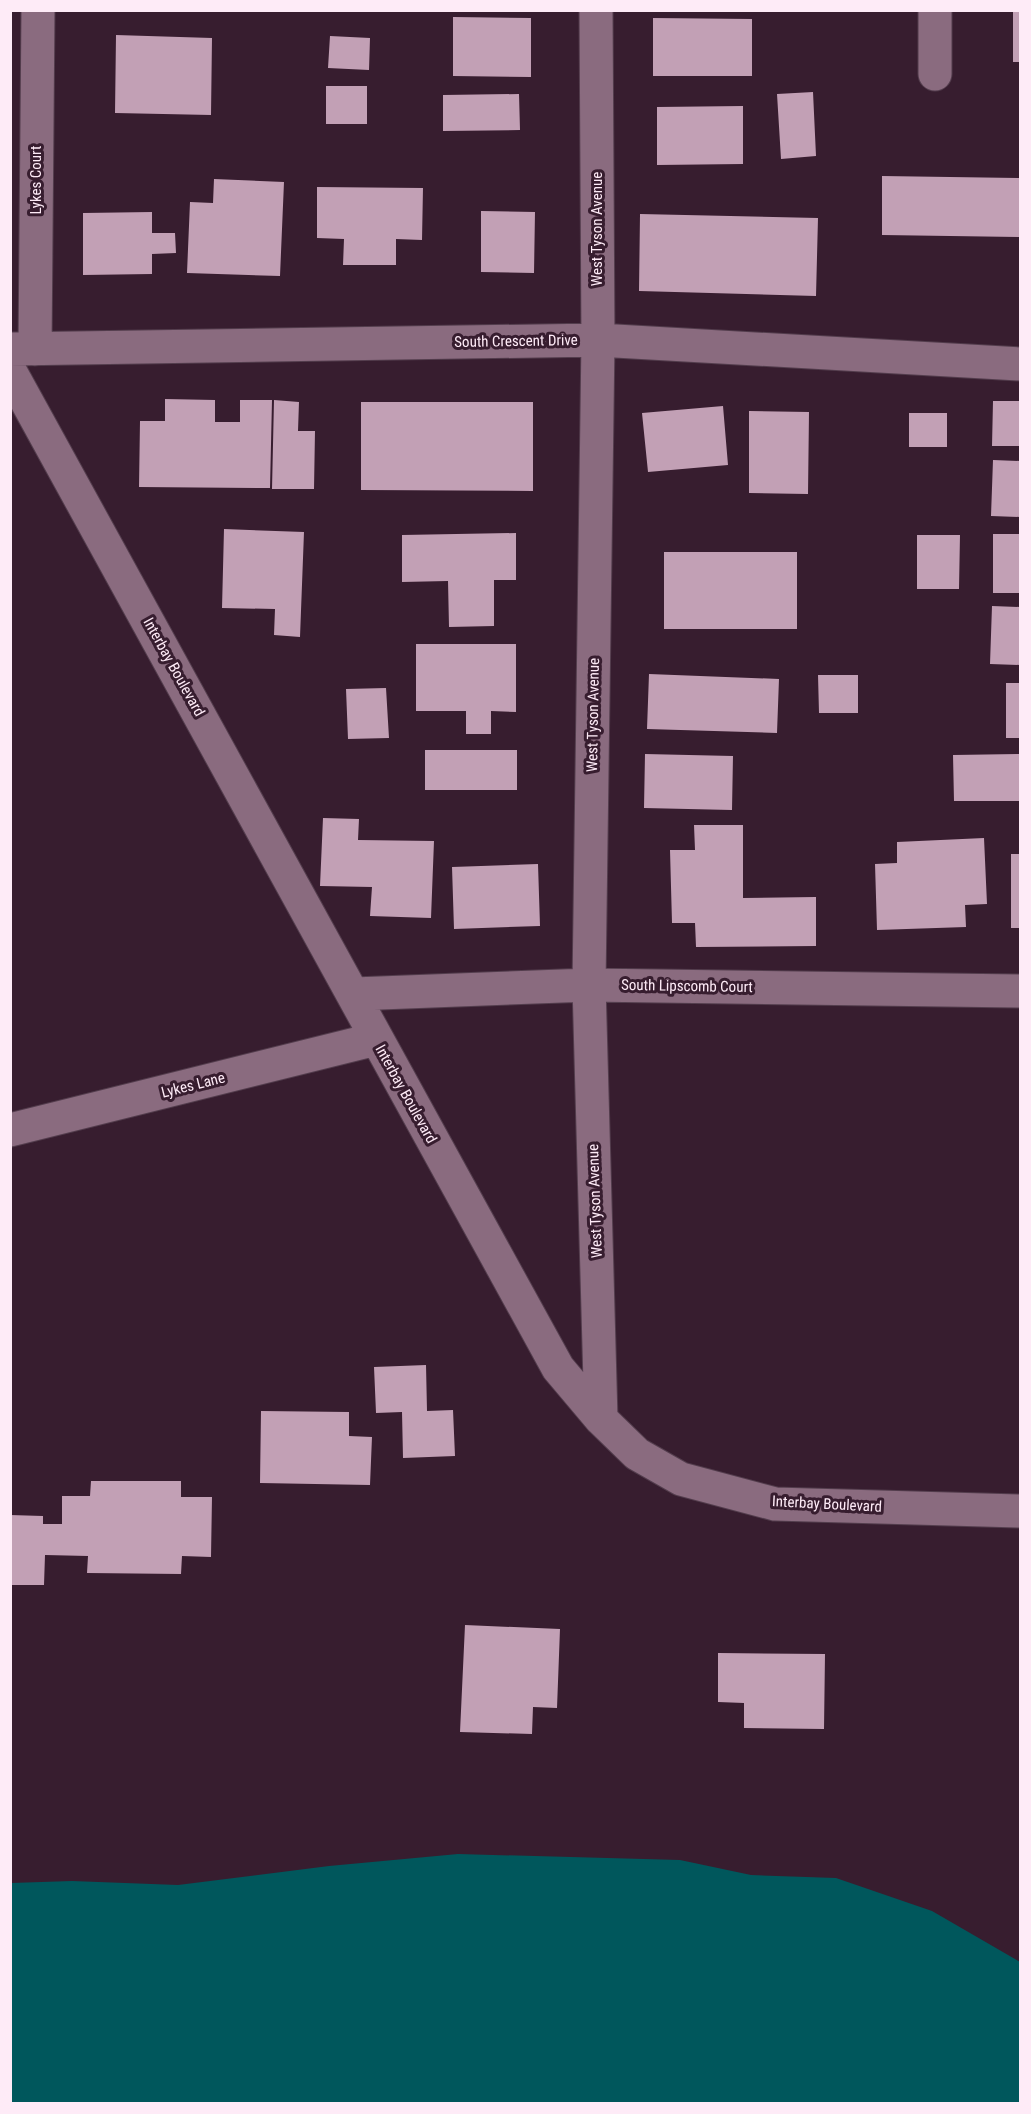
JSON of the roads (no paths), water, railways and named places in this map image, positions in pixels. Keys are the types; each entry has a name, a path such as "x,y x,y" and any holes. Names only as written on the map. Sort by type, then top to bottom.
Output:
{"street":[{"name":"Lykes Court","path":"23,349 38,10"},
{"name":"West Tyson Avenue","path":"596,10 598,340 589,985 601,1419"},
{"path":"935,10 935,74"},
{"name":"South Crescent Drive","path":"23,349 598,340 1020,364"},
{"name":"Interbay Boulevard","path":"10,371 558,1368 601,1419 637,1454 681,1479 775,1504 1020,1510"},
{"name":"South Lipscomb Court","path":"354,994 589,985 1020,991"},
{"name":"Lykes Lane","path":"10,1130 376,1039"}]}
